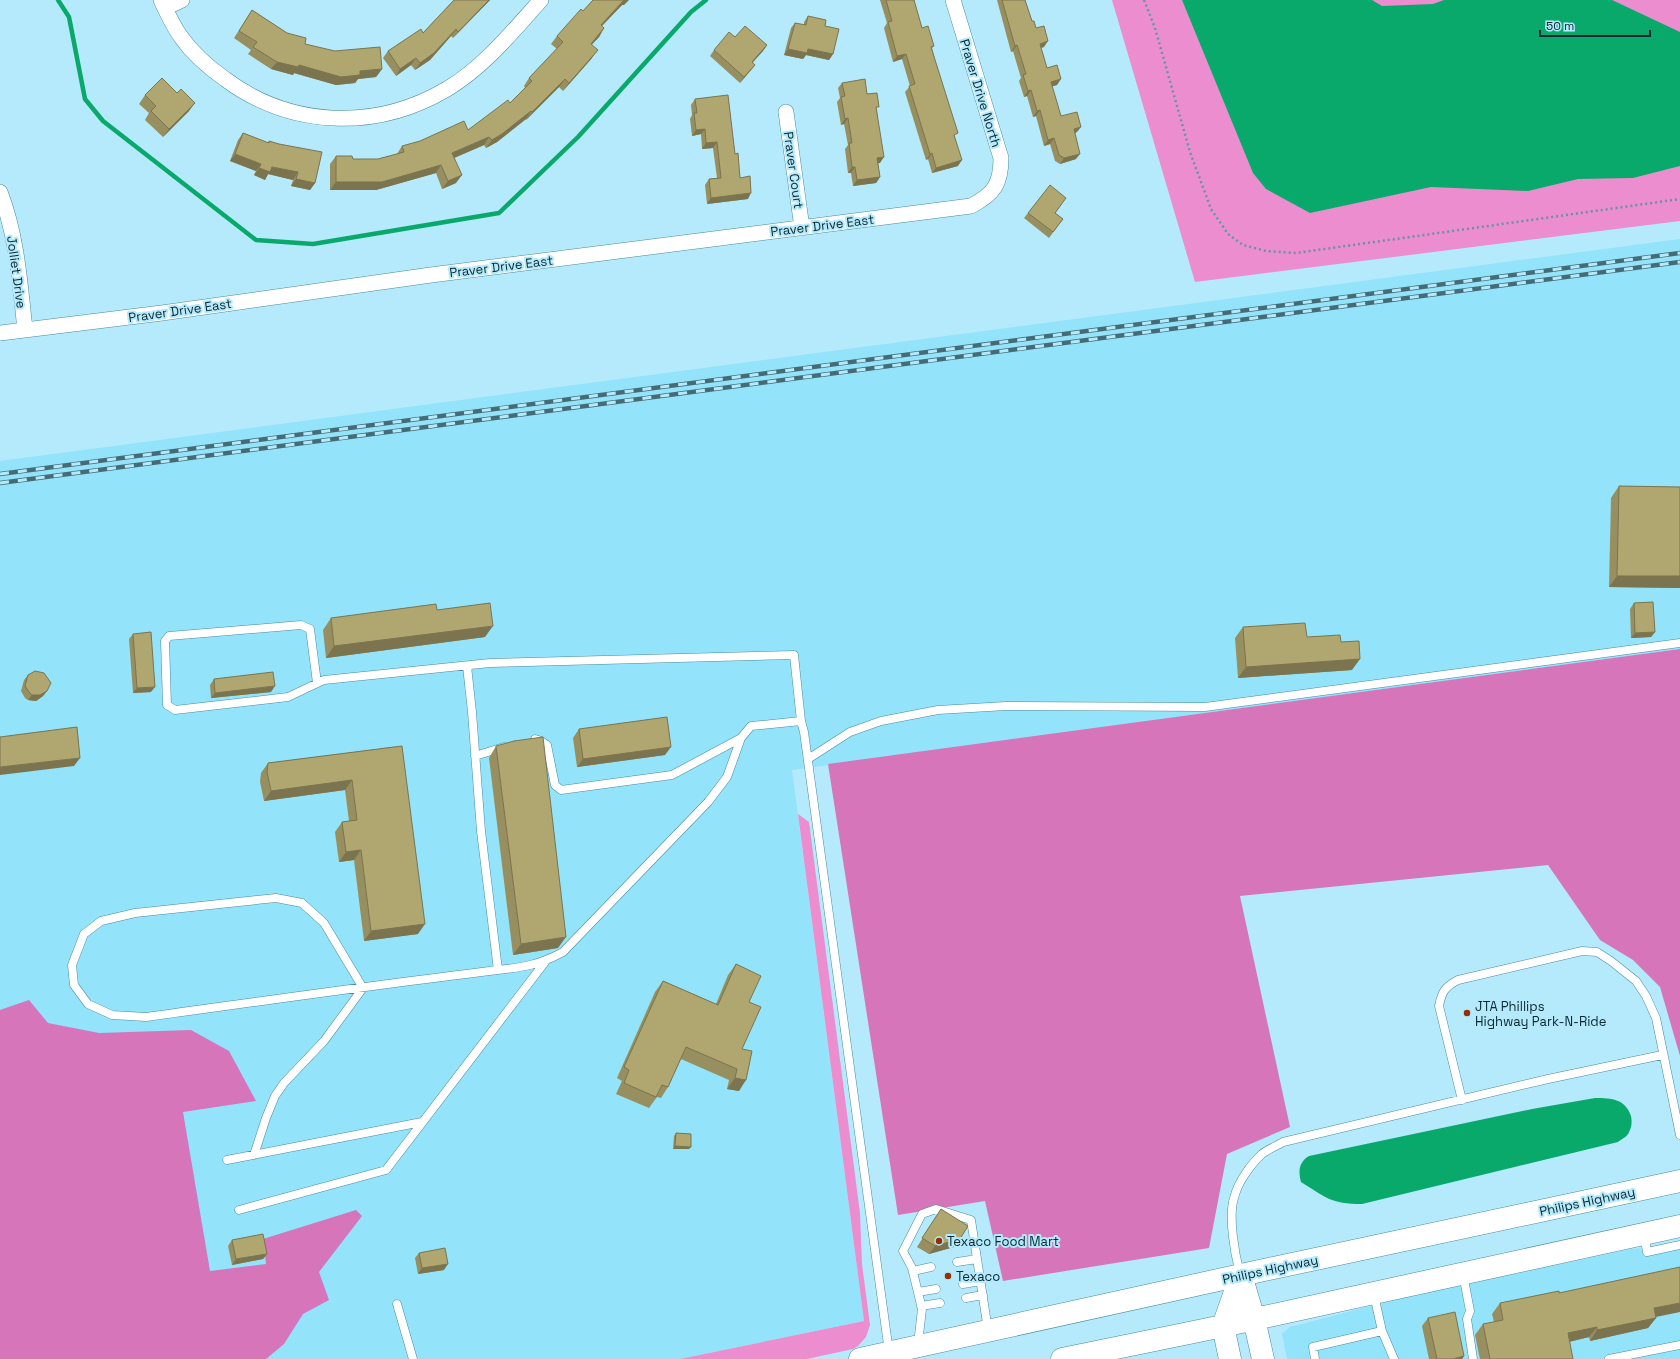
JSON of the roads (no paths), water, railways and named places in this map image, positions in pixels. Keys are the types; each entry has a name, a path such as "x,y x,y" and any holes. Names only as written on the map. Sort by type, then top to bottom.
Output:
{"main road":[{"name":"Philips Highway","path":"860,1359 889,1356 917,1346 1680,1181"},
{"path":"1071,1357 1223,1326 1680,1226"},
{"path":"1241,1275 1254,1319 1263,1359"},
{"path":"1230,1359 1223,1326 1241,1275"},
{"path":"1071,1357 1116,1359"}],"street":[{"path":"182,0 163,4 174,26 201,60 234,86 252,97 289,112 311,117 338,119 382,116 409,108 446,90 481,64 541,0"},
{"name":"Praver Drive North","path":"953,0 1000,158 1001,172 996,187"},
{"name":"Praver Court","path":"786,112 802,228"},
{"name":"Praver Drive East","path":"0,333 162,313 431,275 971,206 986,199 996,187"},
{"name":"Jolliet Drive","path":"0,192 16,249 25,330"}],"lane":[{"path":"317,683 310,629 301,625 169,636 165,642 167,705 175,710 288,697 324,680 490,663 794,655 801,721 808,759 889,1356"},
{"path":"808,759 850,732 881,721 938,710 1073,705 1137,708 1205,707 1680,643"},
{"path":"467,666 481,831 498,970"},
{"path":"363,988 324,923 302,903 276,898 135,913 101,920 84,934 72,965 74,984 88,1004 112,1015 146,1017 525,967 545,962 563,952 708,802 727,777 741,738 751,726 801,721"},
{"path":"524,741 531,739 541,741 547,745 555,785 561,790 672,775 741,738"},
{"path":"474,756 510,745"},
{"path":"1462,1100 1439,1006 1441,993 1449,985 1458,980 1582,951 1597,952 1636,981 1646,996 1656,1018 1662,1055 1680,1135"},
{"path":"239,1210 386,1170 545,962"},
{"path":"254,1155 266,1118 280,1090 324,1041 363,988"},
{"path":"1241,1275 1236,1258 1232,1221 1233,1199 1247,1171 1262,1154 1283,1142 1548,1079 1662,1055"},
{"path":"227,1160 422,1122"},
{"path":"917,1346 922,1309 913,1271 903,1251 922,1214 936,1209 971,1220 988,1331"},
{"path":"1644,1234 1647,1252 1680,1245"},
{"path":"957,1262 977,1259"},
{"path":"913,1271 931,1268"},
{"path":"1463,1273 1470,1311 1467,1319 1473,1359"},
{"path":"963,1284 981,1281"},
{"path":"918,1292 936,1289"},
{"path":"1374,1292 1382,1332 1394,1359"},
{"path":"966,1298 983,1295"},
{"path":"921,1306 940,1303"},
{"path":"397,1304 413,1359"},
{"path":"1315,1359 1312,1347 1382,1332"},
{"path":"1609,1359 1680,1345"}],"waterway":[{"path":"58,0 69,17 85,99 103,121 256,240 313,244 499,213 578,137 691,12 706,0"}],"railway":[{"path":"0,474 1680,253"},
{"path":"0,483 1680,262"}],"place":[{"name":"JTA Phillips Highway Park-N-Ride","path":"1467,1013"},
{"name":"Texaco Food Mart","path":"939,1241"},
{"name":"Texaco","path":"948,1276"}]}
